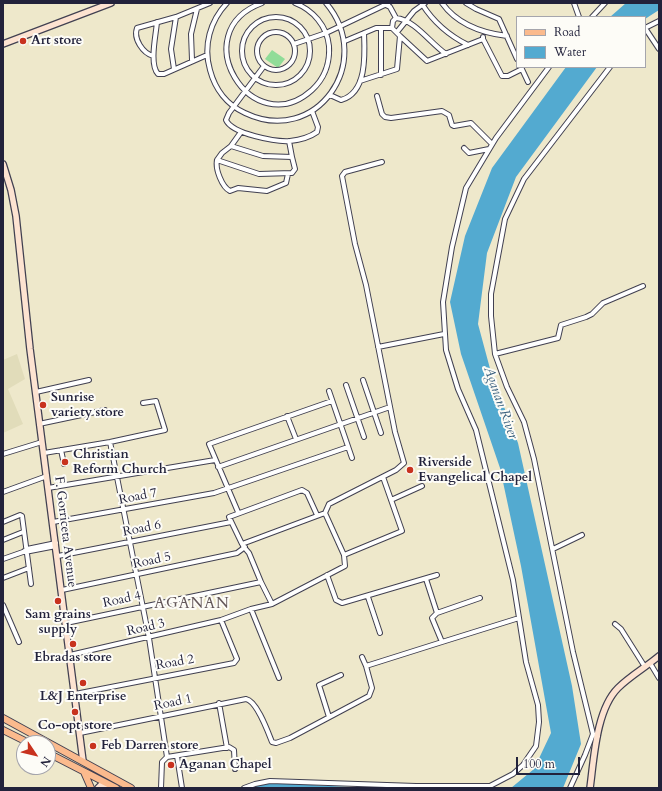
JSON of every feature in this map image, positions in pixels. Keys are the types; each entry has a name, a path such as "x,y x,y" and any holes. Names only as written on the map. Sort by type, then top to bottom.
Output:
{"main road":[{"path":"3,44 111,3"},
{"name":"F. Gorriceta Avenue","path":"3,164 11,190 16,216 39,424 58,556 83,762"},
{"path":"590,788 595,735 612,695 618,688 659,656"},
{"path":"4,720 75,757 119,785 132,788"},
{"path":"3,730 16,736"},
{"path":"75,757 80,757 82,749"},
{"path":"56,757 115,788"},
{"path":"81,770 87,776 91,788"},
{"path":"98,788 104,784 115,788"}],"street":[{"path":"153,56 144,51 138,42 136,30 138,27 176,17 210,3"},
{"path":"220,3 226,4 218,14 210,30 207,55 208,66 215,85 234,107 251,116 269,120 288,120 312,111 330,95 341,75 344,64 345,41 340,26 326,3"},
{"path":"262,3 250,8 239,18 231,31 227,46 229,68 236,82 245,92 254,98 273,103 292,101 309,93 322,79 326,70 329,52 326,33 313,14 295,3"},
{"path":"442,3 463,22 485,32 507,36"},
{"path":"466,3 476,10 498,19 516,56"},
{"path":"593,16 605,3"},
{"path":"294,44 326,33 388,4 396,18 410,22 429,42 446,54"},
{"path":"360,81 397,69 399,34 414,11 423,4 437,24 446,32 468,45"},
{"path":"576,4 580,16"},
{"path":"192,60 190,34 197,9"},
{"path":"174,69 171,49 176,17"},
{"path":"268,18 287,18 298,24 308,39 310,57 302,73 296,79 280,85 263,83 256,79 244,64 242,51 247,33 256,23 268,18"},
{"path":"392,28 393,20 396,18"},
{"path":"646,28 659,21"},
{"path":"157,22 153,56 155,71 158,74 162,75 192,60 207,55"},
{"path":"345,41 376,28 392,28 427,61 483,39"},
{"path":"381,28 381,74"},
{"path":"646,30 659,49"},
{"path":"272,32 282,32 290,37 294,44 295,55 287,68 273,70 264,66 257,54 258,44 264,36 272,32"},
{"path":"485,32 483,39 502,76 508,76 521,68 528,82"},
{"path":"330,95 338,100 346,99 352,96 360,81 364,59 364,34"},
{"path":"264,66 256,79 234,107 226,120 228,124 241,132 272,139 290,141 318,132 318,127 312,111"},
{"path":"244,788 270,781 490,786 513,774 523,765 536,746 539,722 538,705 526,662 513,580 476,430 451,369 446,350 443,302 445,284 463,195 492,144 548,68"},
{"path":"570,788 595,735 573,652 553,549 524,422 507,387 495,354 491,316 491,294 505,219 524,179 609,68"},
{"path":"377,96 382,114 385,117 391,118 442,111 449,115 452,125 457,126 471,123 492,144"},
{"path":"241,132 231,146 222,153 217,160 219,175 225,187 230,190 238,188 267,191 286,183 288,174"},
{"path":"217,160 259,174 288,174 294,172 290,141"},
{"path":"231,146 263,156 292,156"},
{"path":"464,148 469,153 490,149"},
{"path":"382,162 345,172 342,176 355,244 366,285 390,407 404,463 396,470 383,477 333,501 325,512 344,555 402,531 383,477"},
{"path":"495,354 558,338 561,325 586,317 603,303 643,286"},
{"path":"378,347 444,334"},
{"path":"36,392 89,380"},
{"path":"363,380 381,433"},
{"path":"346,385 356,418 364,437"},
{"path":"329,391 352,458"},
{"path":"44,453 110,442 165,430 156,401 143,403"},
{"path":"238,512 209,444 332,401"},
{"path":"218,467 390,407"},
{"path":"39,424 105,410"},
{"path":"287,416 296,439"},
{"path":"3,454 42,442"},
{"path":"110,442 148,638 153,677 167,757"},
{"name":"Road 7","path":"53,522 123,511 214,493 348,447"},
{"path":"61,450 64,464"},
{"path":"48,488 215,460"},
{"path":"3,492 47,476"},
{"path":"391,500 422,486"},
{"path":"272,604 249,553 243,546 229,517 238,512 302,490 307,493 317,515"},
{"name":"Road 5","path":"62,590 237,553 243,546 325,512"},
{"path":"3,522 21,516 31,584"},
{"name":"Road 6","path":"58,556 231,522"},
{"path":"3,540 23,532"},
{"path":"553,549 582,535"},
{"path":"3,559 26,551 56,545"},
{"name":"Road 3","path":"70,655 221,620 250,609 272,604 345,566 344,555"},
{"path":"3,578 29,568"},
{"path":"327,575 338,602 345,603 437,576"},
{"path":"426,579 437,613"},
{"name":"Road 4","path":"66,623 183,597 261,582"},
{"path":"368,597 380,633"},
{"path":"442,642 432,618 437,613 480,598"},
{"path":"3,604 4,613 19,642"},
{"path":"250,609 279,678"},
{"path":"366,666 519,618"},
{"name":"Road 2","path":"75,694 236,661 221,620"},
{"path":"615,624 621,629 659,678"},
{"path":"342,676 319,685 329,717 369,696 371,693 366,666 362,657"},
{"name":"Road 1","path":"80,733 219,703 249,700 261,717 272,742 276,743 302,732 329,717"},
{"path":"219,703 227,748"},
{"path":"161,788 162,762 167,757 229,747 234,750 235,769"},
{"path":"177,756 182,788"}],"shaded area":[{"path":"17,354 25,379 8,389 23,424 3,433 3,360"}],"green space":[{"path":"272,50 285,59 278,68 265,59"}],"water":[{"path":"626,3 659,3 659,10 646,18 646,16 611,16"},
{"name":"Aganan River","path":"565,68 596,68 516,177 487,253 478,324 492,376 518,443 572,686 581,744 563,788 511,788 534,769 551,733 521,566 500,468 461,354 450,302 465,236 492,168"},
{"path":"256,782 369,788 239,788"}],"place":[{"name":"Art store","path":"23,41"},
{"name":"Sunrise variety store","path":"43,405"},
{"name":"Christian Reform Church","path":"65,462"},
{"name":"Riverside Evangelical Chapel","path":"410,470"},
{"name":"Sam grains supply","path":"58,601"},
{"name":"Ebradas store","path":"73,644"},
{"name":"L&J Enterprise","path":"83,683"},
{"name":"Co-opt store","path":"75,712"},
{"name":"Feb Darren store","path":"93,746"},
{"name":"Aganan Chapel","path":"171,765"}],"district":[{"name":"AGANAN","path":"192,605"}]}
